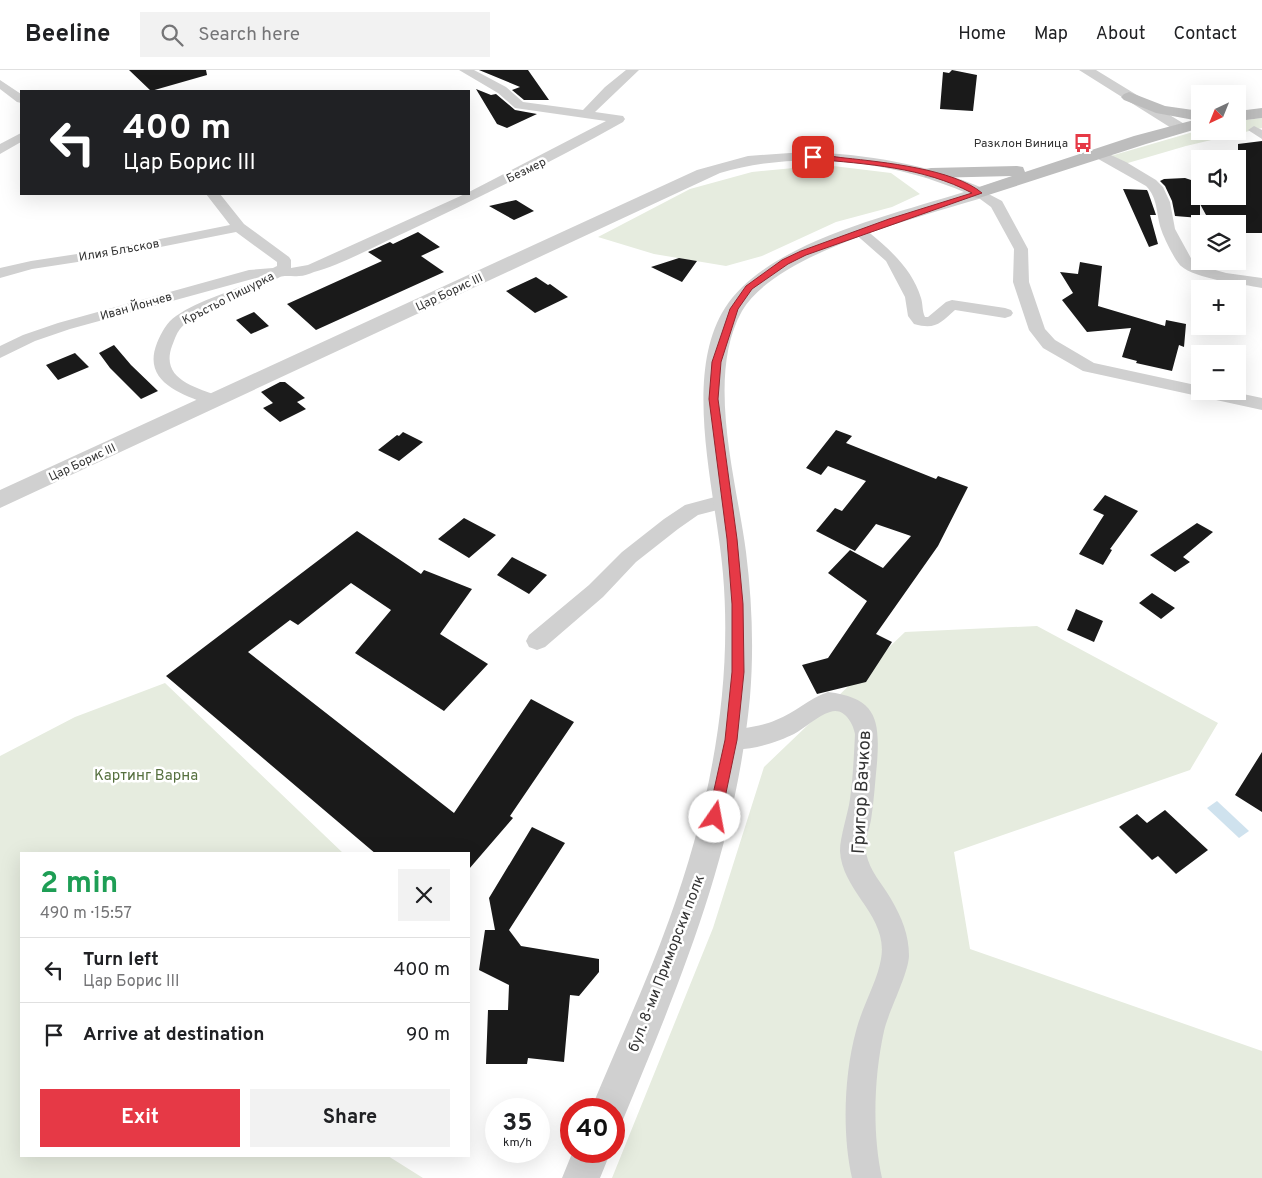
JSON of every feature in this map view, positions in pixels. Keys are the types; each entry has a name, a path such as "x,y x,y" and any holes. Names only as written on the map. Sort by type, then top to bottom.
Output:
{"main road":[{"path":"1134,100 1162,110 1191,115"},
{"path":"1134,100 1156,117 1155,129 1140,140"},
{"path":"1246,115 1262,113"},
{"name":"бул. 8-ми Приморски полк","path":"972,195 1058,168 1098,153 1191,125"},
{"path":"924,173 1001,172 1058,168"}],"street":[{"name":"Безмер","path":"277,274 313,268 440,212 546,160 618,119 519,105 502,90 465,70"},
{"path":"585,115 609,90 633,70"},
{"path":"1086,70 1181,128"},
{"path":"0,84 20,98"},
{"path":"0,150 20,138"},
{"path":"1098,153 1129,169 1158,190 1163,202 1168,229 1186,263 1200,270 1225,277 1262,283"},
{"name":"Цар Борис III","path":"0,500 703,173 747,161 813,157 862,161 924,173 972,195"},
{"path":"924,173 935,190 935,195 926,210"},
{"name":"Кръстьо Пишурка","path":"213,400 184,388 169,378 162,368 159,359 166,338 180,320 261,283 277,274 284,267 284,260 238,227 214,195"},
{"path":"972,195 997,204 1021,249 1021,282 1037,330 1049,344 1089,367 1191,389"},
{"name":"бул. 8-ми Приморски полк","path":"613,1098 680,934 706,855 731,740 738,672 738,604 732,539 713,399 716,362 734,309 749,288 785,262 860,232 972,195"},
{"name":"Илия Блъсков","path":"0,273 31,265 110,253 238,227"},
{"path":"860,232 891,258 903,276 913,297 917,318 920,321 932,322 952,305 1006,313"},
{"name":"Иван Йончев","path":"0,353 29,338 64,326 254,273 277,274"},
{"path":"1243,400 1262,404"},
{"path":"537,641 596,592 629,557 671,524 692,510 726,501"},
{"name":"Григор Вачков","path":"731,740 748,738 784,728 828,701 844,703 856,710 864,721 867,734 862,798 854,850 860,876 882,908 895,935 895,959 870,1031 862,1080 862,1155 867,1178"},
{"path":"581,1178 587,1163"}],"green space":[{"path":"1262,118 1262,128 1246,132 1246,120"},
{"path":"1191,133 1191,140 1211,140 1121,165 1107,157"},
{"path":"825,165 891,173 920,194 892,207 836,222 762,256 726,266 654,254 598,237 690,189 752,172"},
{"path":"1037,626 1218,723 1190,770 954,852 970,949 1262,1051 1262,1178 612,1178 618,1163 625,1163 625,1146 713,928 764,767 905,632"},
{"name":"Картинг Варна","path":"165,683 342,852 20,852 20,1157 390,1157 423,1178 0,1178 0,756 75,717"}],"water":[{"path":"1217,801 1249,831 1239,838 1207,808"}],"building":[{"path":"129,70 206,70 207,75 150,90"},
{"path":"479,70 528,70 549,100 524,100 512,90 520,87"},
{"path":"952,70 977,75 973,111 940,109 943,72 949,73"},
{"path":"476,89 491,95 496,94 515,110 537,114 507,128 497,124"},
{"path":"1262,141 1262,233 1246,233 1246,215 1206,215 1201,205 1246,205 1246,150 1238,150 1238,144"},
{"path":"1185,178 1191,180 1191,205 1200,205 1200,215 1191,215 1191,217 1175,216 1172,201 1165,186 1160,181 1164,179"},
{"path":"1123,189 1147,190 1156,215 1150,215 1158,244 1149,247"},
{"path":"516,200 534,211 514,220 489,206"},
{"path":"418,232 440,247 421,256 444,272 316,330 287,304 382,261 368,252 390,242 393,244"},
{"path":"679,258 697,261 682,282 651,267"},
{"path":"1080,262 1102,266 1098,306 1165,326 1166,320 1186,324 1184,347 1179,345 1172,371 1136,363 1137,361 1122,357 1131,328 1087,332 1062,300 1073,293 1060,272 1078,274"},
{"path":"536,277 568,297 535,313 506,291"},
{"path":"254,312 269,326 251,334 236,320"},
{"path":"114,345 131,365 158,391 141,399 110,368 99,353"},
{"path":"75,353 89,367 58,380 46,365"},
{"path":"280,382 285,382 305,398 297,402 306,409 280,422 263,408 273,403 261,392"},
{"path":"836,430 852,436 846,443 936,479 938,476 968,487 938,546 876,634 892,642 866,682 817,694 802,665 828,658 867,601 828,573 850,550 883,568 911,536 876,524 855,551 816,531 835,508 842,511 866,481 828,466 821,475 806,468"},
{"path":"403,432 423,442 399,461 378,450 397,435 399,436"},
{"path":"1105,495 1138,511 1110,549 1112,550 1103,565 1079,554 1104,515 1093,510"},
{"path":"464,518 496,535 469,558 438,539"},
{"path":"1197,523 1213,532 1183,557 1190,562 1175,572 1150,555"},
{"path":"357,531 421,574 424,570 472,589 440,634 488,664 444,711 355,653 391,610 351,583 298,625 290,620 248,652 454,813 531,699 574,722 510,816 513,818 470,868 470,852 374,852 166,676"},
{"path":"512,557 547,575 529,594 497,575"},
{"path":"1152,593 1175,608 1161,619 1139,603"},
{"path":"1076,609 1103,621 1094,642 1067,630"},
{"path":"1262,752 1262,812 1235,795"},
{"path":"1165,810 1208,850 1176,874 1158,856 1152,860 1119,827 1137,814 1147,823"},
{"path":"532,827 565,843 509,930 521,946 599,959 599,972 579,996 570,995 564,1062 528,1058 527,1064 486,1064 488,1010 508,1010 509,985 479,970 485,930 495,930 489,898"}],"place":[{"name":"Разклон Виница","path":"1083,143"}],"route":[{"path":"715,817 731,740 738,672 738,604 732,539 713,399 716,362 728,322 734,309 749,288 785,262 833,242 978,193 959,183 931,173 870,162 813,157"}]}
